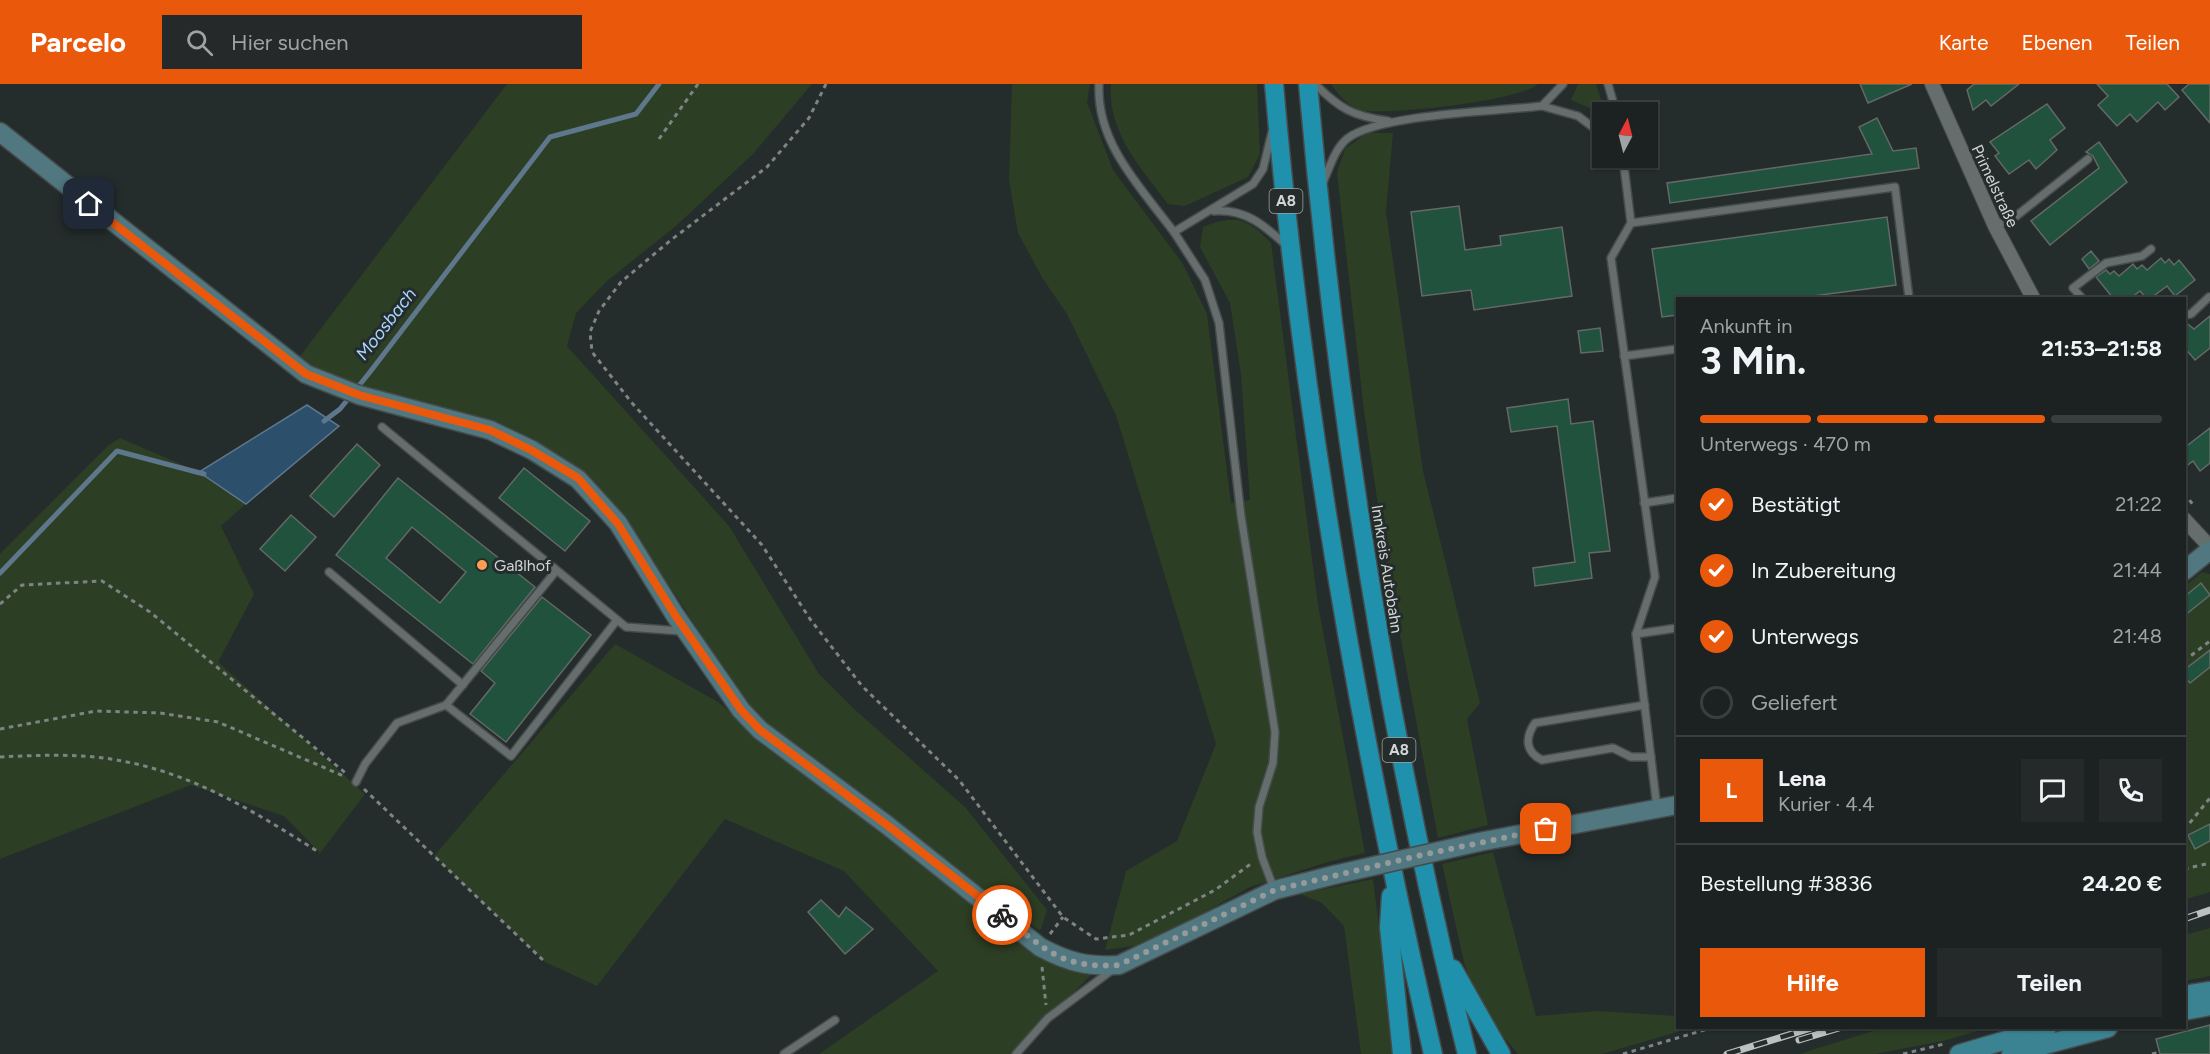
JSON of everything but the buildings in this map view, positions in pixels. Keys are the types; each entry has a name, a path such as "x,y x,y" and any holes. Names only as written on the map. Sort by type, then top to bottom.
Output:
{"highway":[{"name":"A8","path":"1274,84 1291,249 1335,578 1393,877 1433,1054"},
{"name":"Innkreis Autobahn","path":"1308,84 1318,194 1348,450 1378,642 1441,946 1467,1054"},
{"path":"1393,877 1389,927 1402,1054"},
{"path":"1441,946 1483,1026 1502,1054"}],"main road":[{"path":"2186,995 2210,991"},
{"path":"2186,1011 2210,1006"},
{"path":"1959,1054 2044,1029"},
{"path":"2011,1054 2104,1029"}],"street":[{"name":"Primelstraße","path":"1932,84 1995,225 2032,297"},
{"path":"0,132 306,374 353,393 490,430 531,450 578,478 618,524 687,632 741,710 760,730 887,825 1040,947 1066,961 1098,966 1125,962 1275,890 1334,874 1479,842 1676,806"},
{"path":"2186,521 2210,548 2186,569"}],"lane":[{"path":"1099,84 1105,129 1119,159 1205,280 1219,323 1241,516 1275,732 1273,763 1259,807 1257,832 1262,857 1275,890"},
{"path":"1315,84 1344,110 1360,117 1391,122"},
{"path":"1542,106 1563,84"},
{"path":"1608,84 1613,102"},
{"path":"1318,194 1336,152 1347,140 1361,131 1391,122 1542,106 1578,116 1592,126"},
{"path":"1173,232 1211,211 1259,177 1277,113"},
{"path":"1995,225 2016,217 2088,159"},
{"path":"1624,168 1631,223 1611,258 1655,577 1636,634 1657,808"},
{"path":"1631,223 1895,187 1909,297"},
{"path":"1211,211 1241,212 1262,223 1291,249"},
{"path":"2081,297 2073,288 2106,263 2142,256 2151,249"},
{"path":"2186,315 2191,314 2209,297"},
{"path":"1624,356 1676,349"},
{"path":"382,427 626,627 687,632"},
{"path":"1644,503 1676,498"},
{"path":"356,782 365,764 397,723 446,705 556,571"},
{"path":"329,572 463,686"},
{"path":"446,705 510,756 617,620"},
{"path":"1636,634 1676,628"},
{"path":"1645,705 1535,723 1528,733 1528,745 1533,755 1542,760 1613,748 1631,757 1651,757"},
{"path":"1016,1054 1048,1018 1125,962"},
{"path":"784,1054 835,1020"}],"path":[{"path":"659,139 698,84"},
{"path":"826,84 809,118 767,166 670,240 621,282 600,311 590,332 592,352 632,403 762,545 810,619 862,686 959,780 1063,917 1096,939 1129,935 1215,890 1235,873 1262,857"},
{"path":"2186,496 2194,506"},
{"path":"0,604 21,585 102,581 150,612 356,782 545,962"},
{"path":"2186,659 2210,641"},
{"path":"0,729 96,711 172,715 218,722 356,782"},
{"path":"0,757 46,755 127,762 203,786 265,818 320,853"},
{"path":"2186,828 2210,798"},
{"path":"2186,869 2210,863"},
{"path":"1040,947 1048,1018"},
{"path":"1623,1054 1708,1029"},
{"path":"2152,1054 2160,1052"}],"green space":[{"path":"507,84 812,84 753,154 676,226 607,281 576,313 567,346 729,526 819,674 852,707 965,807 1047,910 1040,931 794,748 744,702 677,597 615,509 554,453 348,386 297,360"},
{"path":"1012,84 1090,84 1087,102 1113,170 1183,264 1207,314 1231,503 1250,500 1241,374 1230,303 1200,247 1203,227 1224,220 1240,221 1255,228 1271,243 1318,605 1365,853 1331,861 1250,887 1148,944 1105,950 1126,871 1177,841 1216,744 1116,415 1067,314 1043,279 1018,233 1009,180"},
{"path":"1111,84 1257,84 1260,154 1248,177 1185,206 1168,204 1137,163 1120,134 1114,118"},
{"path":"1331,84 1538,84 1507,96 1483,101 1428,108 1367,111 1351,105"},
{"path":"1578,84 1596,84 1602,102 1592,102 1592,110 1571,100"},
{"path":"1367,133 1393,133 1386,212 1423,471 1480,703 1467,719 1488,825 1438,838 1387,565 1364,411 1337,173 1345,149"},
{"path":"120,438 199,472 246,504 221,526 254,594 218,662 365,794 320,853 284,816 191,785 0,859 0,554 110,444"},
{"path":"2202,572 2210,574 2210,892 2186,899 2186,585"},
{"path":"615,644 718,702 814,780 916,856 1047,962 1098,968 1012,1054 819,1054 938,971 844,871 725,819 597,986 545,962 434,856"},
{"path":"1493,852 1536,1016 1597,1011 1676,1016 1676,1029 1688,1029 1602,1054 1518,1054 1479,1007 1464,962 1442,864"},
{"path":"1373,879 1395,1054 1361,1054 1344,926 1322,903 1300,894"},
{"path":"2210,928 2210,976 2186,981 2186,934"},
{"path":"1880,1029 1985,1029 1943,1041 1875,1054 1799,1054"}],"water":[{"path":"307,405 339,426 246,504 199,472"}],"waterway":[{"name":"Moosbach","path":"324,421 340,409 370,372 550,137 636,114 659,84"},
{"name":"Moosbach","path":"0,573 117,451 204,474"}],"railway":[{"path":"2186,918 2210,910"},
{"path":"1727,1054 1808,1029"},
{"path":"1799,1040 1836,1029"}],"way so far":[{"path":"1002,915 1040,947 1066,961 1098,966 1119,965 1275,890 1334,874 1546,829"}],"place":[{"name":"Gaßlhof","path":"482,565"}],"route":[{"path":"89,204 306,374 359,395 490,430 531,450 578,478 618,524 675,615 741,710 760,730 1002,915"}]}
